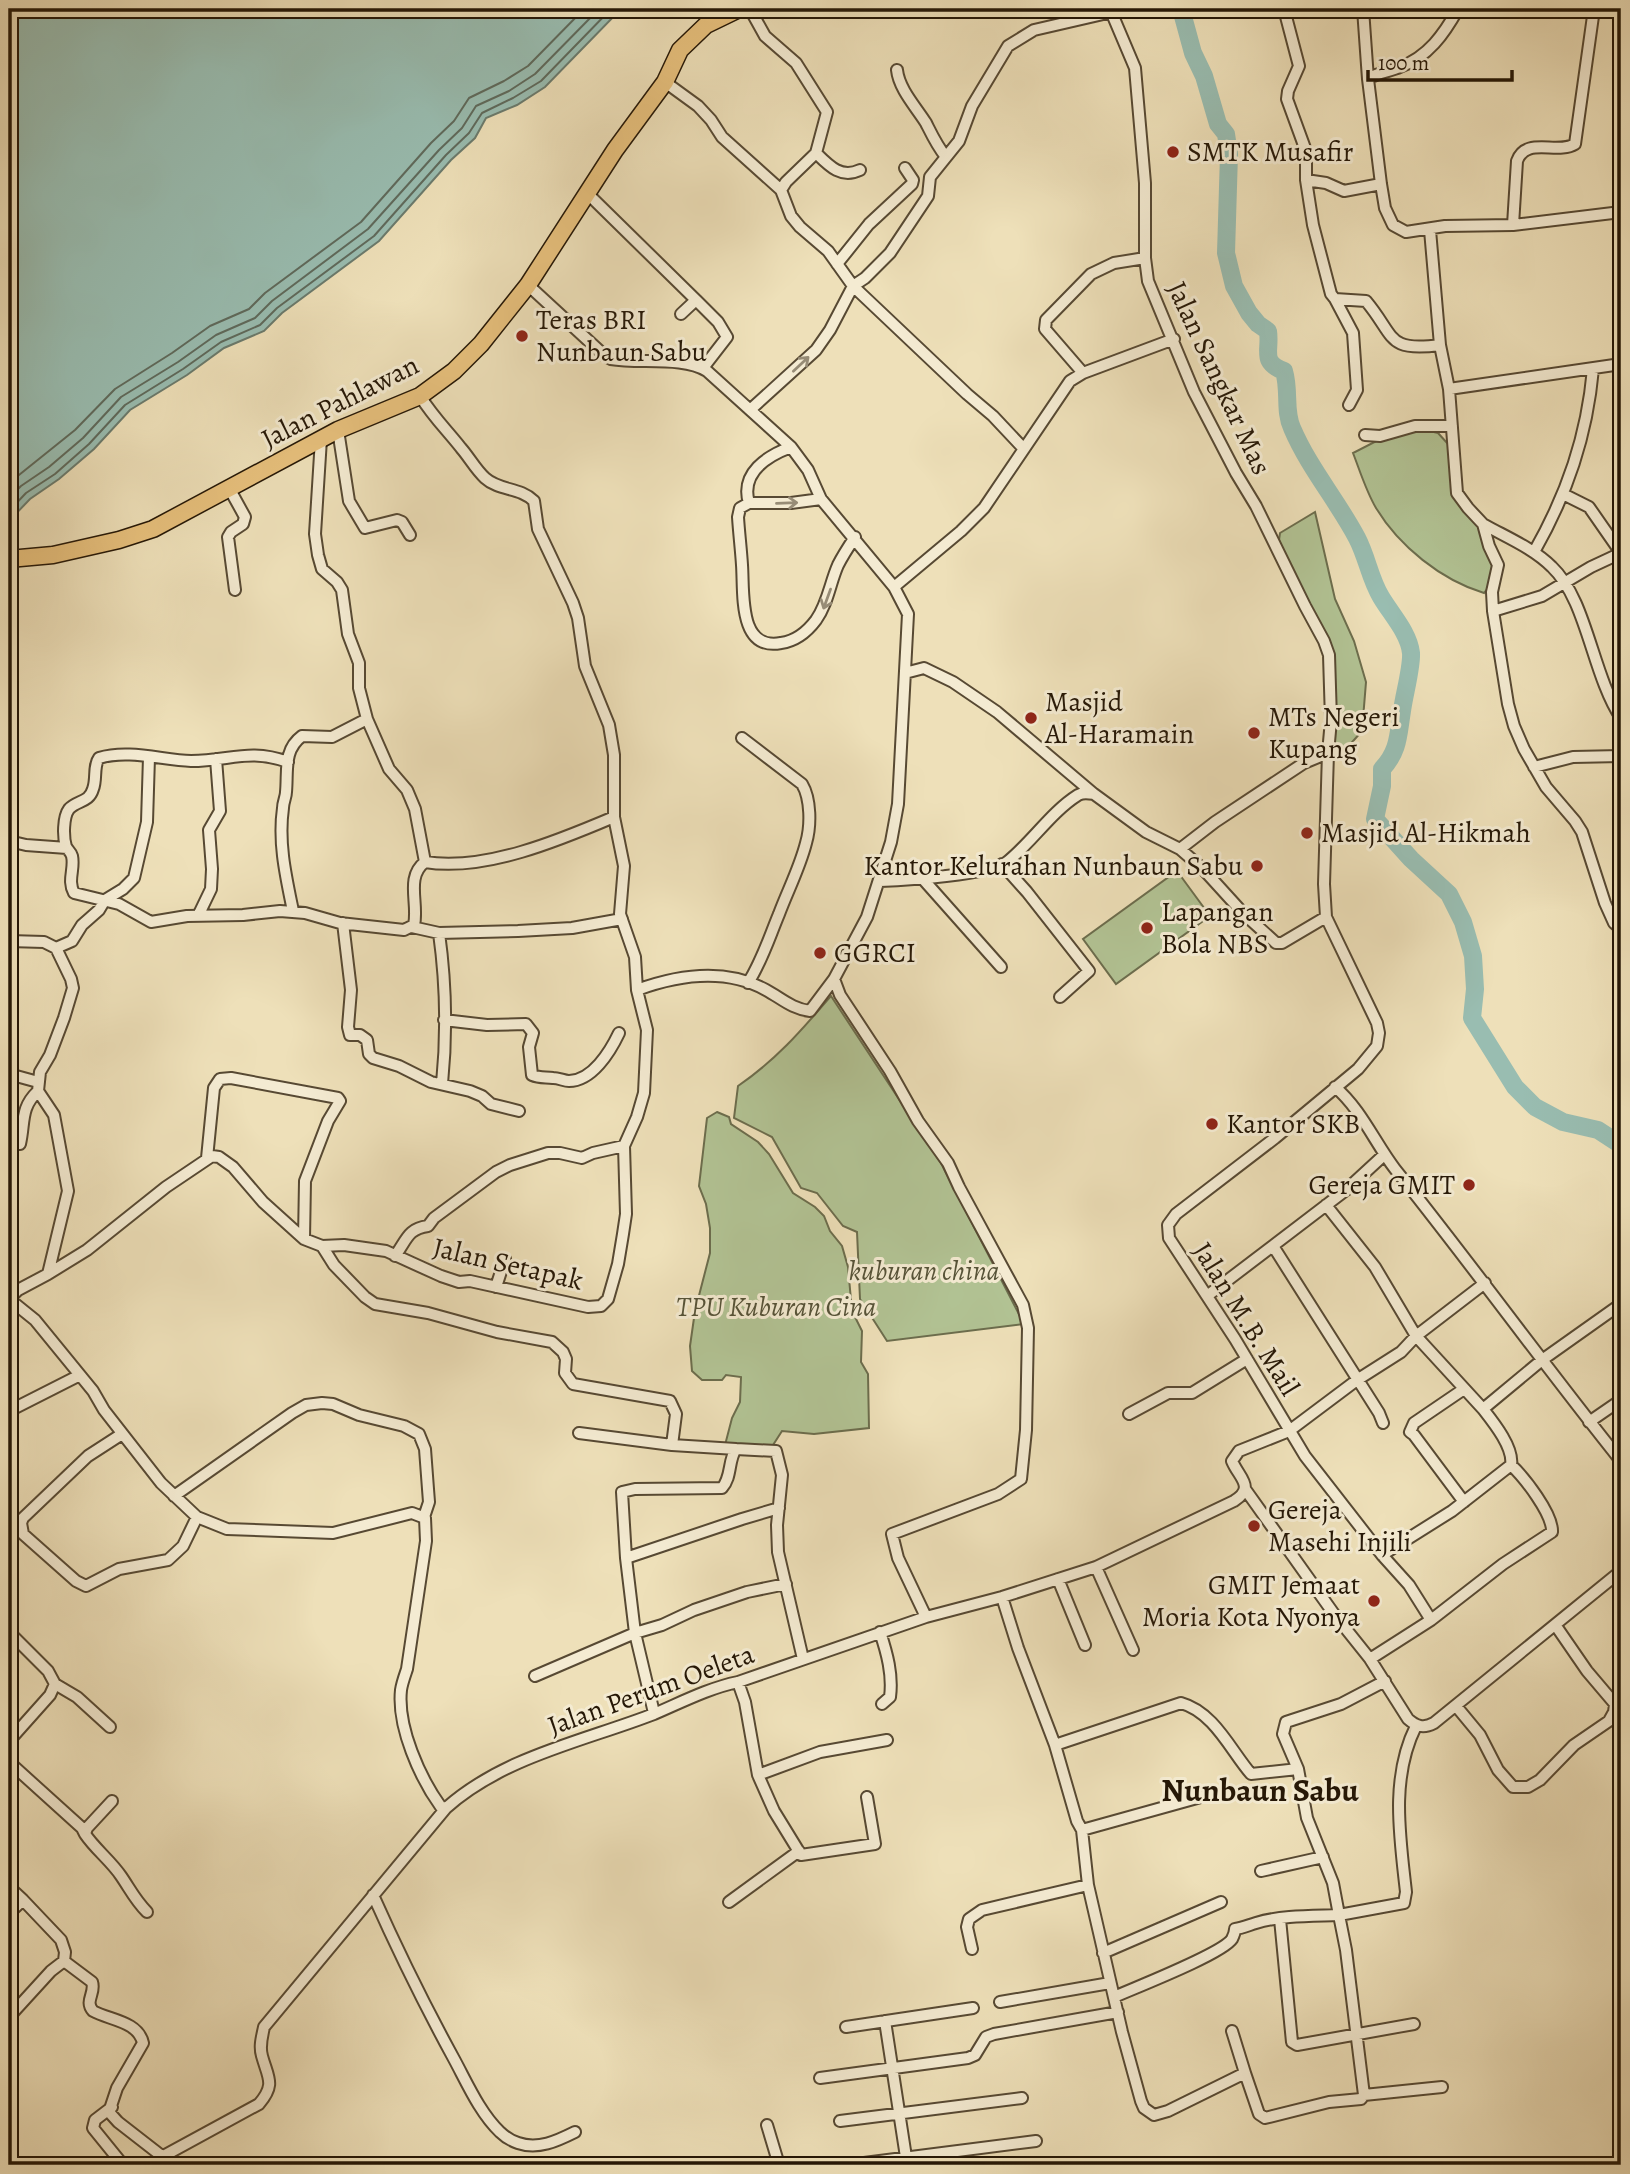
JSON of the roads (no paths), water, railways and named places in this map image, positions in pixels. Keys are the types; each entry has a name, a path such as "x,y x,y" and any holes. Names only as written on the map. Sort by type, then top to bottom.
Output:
{"highway":[{"name":"Jalan Pahlawan","path":"9,559 53,555 119,540 153,528 338,430 420,396 454,371 471,355 528,285 587,193 665,82 680,50 694,34 719,17 739,9"}],"street":[{"path":"750,9 765,36 796,63 824,105 828,116 816,153 781,190"},
{"path":"1284,9 1298,66 1287,100 1306,151 1306,180 1313,225 1331,294 1353,333 1357,390 1349,405"},
{"path":"1363,9 1368,79 1381,184 1385,208 1393,225 1406,232 1445,226 1513,225 1621,212"},
{"path":"1368,79 1375,74 1399,68 1426,52 1447,28 1458,9"},
{"path":"1513,225 1517,161 1520,154 1529,148 1568,148 1575,144 1594,9"},
{"path":"750,410 822,342 853,286 890,253 928,196 930,177 960,141 972,106 1008,46 1034,30 1111,10"},
{"name":"Jalan Sangkar Mas","path":"1111,10 1135,68 1147,206 1145,258 1148,281 1194,392 1256,506 1327,648 1332,681 1324,884 1326,917"},
{"path":"897,70 906,93 946,157"},
{"path":"665,82 698,106 727,142 781,190 791,216 800,228 828,251 853,286 993,416 1024,449"},
{"path":"816,153 843,174 860,170"},
{"path":"837,264 869,224 912,184 913,180 905,169"},
{"path":"1306,180 1326,183 1343,191 1381,184"},
{"path":"587,193 718,322 727,337 703,368"},
{"path":"1430,230 1440,345 1449,389 1457,493 1483,524 1534,552 1566,582 1580,615 1603,686 1621,718"},
{"path":"1083,373 1045,329 1046,320 1091,274 1114,263 1145,258"},
{"path":"528,285 611,359 667,362 703,368 791,447 808,470 821,499 894,587 908,614 898,804 891,842 867,917 834,979 810,1011 786,1004 764,989 721,976 694,976 637,990"},
{"path":"1335,299 1366,301 1399,344 1415,348 1440,345"},
{"path":"681,314 696,300"},
{"path":"894,587 973,520 992,497 1064,387 1083,373 1174,339"},
{"path":"1449,389 1621,365"},
{"path":"1534,552 1551,523 1563,494 1590,410 1593,369"},
{"name":"Jalan Setapak","path":"207,1158 219,1157 227,1161 263,1202 304,1239 322,1246 344,1245 386,1251 450,1279 588,1307 604,1304 618,1264 626,1214 624,1146 644,1093 647,1030 637,990 636,962 622,919 624,866 614,817 614,755 609,725 586,666 573,603 538,529 534,501 523,492 502,487 485,478 436,421 420,396"},
{"path":"1365,435 1380,436 1415,426 1452,426"},
{"path":"338,430 349,501 365,528 397,520 402,522 411,535"},
{"path":"321,439 316,545 322,569 342,590 348,635 359,663 359,688 367,719 389,769 402,783 415,809 425,862"},
{"path":"749,503 746,492 754,470 773,455 791,447"},
{"path":"229,488 245,517 243,524 228,537 235,590"},
{"path":"1493,611 1542,596 1621,553 1590,507 1563,494"},
{"path":"821,499 791,503 749,503 740,508 738,517 743,599 750,626 757,638 764,644 785,643 799,638 808,630 822,610 837,567 855,537"},
{"path":"1483,524 1489,547 1498,565 1492,592 1493,611 1508,704 1518,737 1546,787 1576,821 1582,832 1605,903 1614,923 1621,929"},
{"path":"905,673 924,668 953,682 998,712 1094,794 1146,832 1180,849 1276,943 1282,943 1326,917 1377,1023 1379,1033 1377,1046 1371,1056 1335,1087 1366,1125 1384,1155 1621,1461"},
{"path":"293,911 282,857 283,808 290,748 302,736 332,737 367,719"},
{"path":"742,738 802,784 806,790 809,821 806,843 794,878 759,967 748,983"},
{"path":"1180,849 1215,822 1304,763 1328,753"},
{"path":"66,848 66,814 90,796 99,758 117,755 190,761 222,760 253,754 288,762"},
{"path":"1534,767 1573,757 1621,756"},
{"path":"57,948 72,941 82,925 99,910 105,900 123,889 136,873 146,822 149,757"},
{"path":"198,916 211,889 209,830 220,811 216,759"},
{"path":"880,881 981,870 1002,864 1026,846 1079,794 1094,794"},
{"path":"412,927 416,919 415,875 419,866 425,862 455,864 489,859 614,817"},
{"path":"9,841 66,848 72,854 70,886 74,893 130,909 150,922 198,916 293,911 343,923 404,930 412,927 439,933 572,928 622,919"},
{"path":"1002,864 1088,971 1060,997"},
{"path":"922,878 1000,967"},
{"path":"343,923 351,989 348,1027 351,1035 360,1035 367,1040 369,1054 373,1058 399,1066 425,1080 470,1091 502,1108 519,1111"},
{"path":"439,933 446,1005 442,1084"},
{"path":"9,942 44,942 57,948 71,979 72,988 64,1018 38,1086 25,1107 20,1144"},
{"path":"834,979 840,995 890,1071 918,1121 948,1163 1023,1305 1028,1328 1026,1430 1021,1479 998,1494 892,1535 898,1558 926,1617"},
{"path":"444,1020 487,1025 526,1024 533,1033 529,1047 532,1074 565,1081 579,1080 591,1072 611,1049 619,1033"},
{"path":"9,1074 38,1086 54,1115 68,1191 48,1274"},
{"path":"304,1239 305,1181 340,1101 338,1098 231,1077 219,1079 214,1088 207,1158 87,1250 18,1290 9,1299 35,1320 80,1375 122,1434 174,1496 197,1517 228,1529 333,1533 412,1513 424,1517"},
{"name":"Jalan M.B. Mail","path":"1335,1087 1170,1221 1168,1231 1172,1244 1247,1359 1289,1431 1382,1555 1409,1586 1431,1620"},
{"path":"395,1256 410,1232 428,1226 496,1172 510,1165 548,1153 582,1158 624,1146"},
{"path":"1207,1296 1326,1205 1384,1155"},
{"path":"1326,1205 1375,1267 1416,1336 1483,1409 1512,1458 1511,1465 1464,1502 1408,1541 1382,1555"},
{"path":"322,1246 334,1265 375,1304 428,1313 497,1332 552,1342 563,1352 566,1359 565,1373 573,1384 670,1401 676,1414 672,1445"},
{"path":"1273,1246 1383,1423"},
{"path":"496,1287 505,1259"},
{"path":"1485,1283 1416,1336 1401,1352 1357,1380 1289,1431 1249,1446 1234,1456 1233,1465 1244,1482 1245,1489 1334,1614 1370,1659 1408,1719 1416,1726 1423,1727 1434,1723 1621,1571"},
{"path":"1483,1409 1542,1360 1621,1304"},
{"path":"1129,1414 1168,1393 1192,1393 1247,1359"},
{"path":"9,1411 80,1375"},
{"path":"1464,1389 1414,1423 1410,1432 1464,1502"},
{"path":"1589,1422 1621,1400"},
{"path":"174,1496 306,1405 333,1404 359,1415 404,1426 419,1434 425,1449 429,1502 424,1517 426,1541 407,1669 401,1688 401,1706 413,1756 434,1798 441,1807 446,1808"},
{"path":"579,1433 672,1445 776,1451 782,1475 778,1552 803,1660"},
{"path":"122,1434 88,1456 23,1518 20,1523 23,1534 76,1581 86,1586 119,1569 168,1560 183,1546 197,1517"},
{"path":"654,1713 635,1633 626,1558 626,1521 622,1498 624,1490 722,1488 727,1481 732,1454 736,1449"},
{"path":"1370,1659 1431,1620 1503,1564 1552,1532 1546,1513 1521,1474 1511,1465"},
{"name":"Jalan Perum Oeleta","path":"147,2165 259,2104 270,2086 267,2067 261,2055 264,2027 446,1808 467,1790 493,1774 719,1686 738,1682 926,1617 1002,1597 1096,1567 1234,1501 1245,1489"},
{"path":"626,1558 779,1508"},
{"path":"1096,1567 1133,1650"},
{"path":"1058,1579 1085,1644"},
{"path":"535,1676 635,1633 747,1592 786,1584"},
{"path":"1002,1597 1082,1830 1088,1885 1103,1953 1144,2108 1152,2114 1168,2111 1245,2074"},
{"path":"1456,1706 1480,1735 1498,1770 1513,1787 1528,1787 1539,1780 1574,1745 1609,1721 1615,1708 1615,1704 1587,1671 1556,1626"},
{"path":"9,1632 48,1671 55,1684 77,1697 110,1727"},
{"path":"880,1632 888,1659 891,1685 890,1697 882,1704"},
{"path":"1364,2095 1346,1950 1333,1883 1307,1818 1298,1769 1283,1734 1286,1722 1340,1704 1385,1681"},
{"path":"738,1682 745,1702 758,1775 774,1811 801,1856 875,1844 867,1797"},
{"path":"9,1741 50,1695 55,1684"},
{"path":"1055,1745 1181,1703 1191,1706 1226,1739 1251,1774 1298,1769"},
{"path":"1114,1997 1227,1944 1235,1929 1280,1919 1339,1915 1404,1903 1406,1892 1398,1820 1400,1786 1404,1755 1416,1726"},
{"path":"758,1775 820,1752 887,1740"},
{"path":"9,1762 82,1828 96,1850 119,1872 131,1894 147,1912"},
{"path":"1082,1830 1208,1794"},
{"path":"85,1834 87,1828 112,1801"},
{"path":"729,1902 799,1851"},
{"path":"1261,1871 1323,1857"},
{"path":"972,1949 967,1927 969,1919 982,1910 1088,1885"},
{"path":"9,1887 61,1940 65,1952 64,1961 9,2017"},
{"path":"373,1895 432,2018 471,2091 496,2127 502,2134 519,2143 532,2145 557,2141 575,2132"},
{"path":"9,1913 23,1900"},
{"path":"1103,1953 1221,1902"},
{"path":"1280,1919 1292,2042 1297,2045 1414,2024"},
{"path":"64,1961 92,1982 94,1986 89,2002 93,2011 136,2029 142,2038 143,2043 117,2088 109,2112 163,2157"},
{"path":"1000,2002 1110,1983"},
{"path":"846,2027 973,2008"},
{"path":"820,2078 968,2058 975,2055 986,2037 994,2034 1118,2012"},
{"path":"885,2021 905,2157"},
{"path":"1231,2031 1259,2114 1265,2118 1329,2102 1360,2099 1364,2095 1442,2087"},
{"path":"840,2121 1022,2098"},
{"path":"112,2106 95,2120 93,2127 122,2165"},
{"path":"766,2124 779,2165"},
{"path":"864,2163 1036,2141"}],"water":[{"path":"9,9 621,9 545,87 517,105 486,118 475,138 451,160 379,241 282,313 264,331 224,348 187,375 130,410 94,449 30,499 9,521"}],"waterway":[{"path":"1181,9 1218,124 1226,134 1229,154 1226,253 1234,286 1249,313 1268,331 1269,360 1284,371 1288,415 1292,428 1357,538 1377,590 1410,646 1410,666 1398,735 1392,756 1382,769 1382,786 1375,819 1411,859 1449,894 1463,922 1473,956 1475,989 1472,1018 1515,1087 1535,1107 1563,1122 1598,1130 1621,1145"}],"place":[{"name":"SMTK Musafir","path":"1173,152"},
{"name":"Teras BRI Nunbaun Sabu","path":"522,336"},
{"name":"Masjid Al-Haramain","path":"1031,718"},
{"name":"MTs Negeri Kupang","path":"1254,733"},
{"name":"Masjid Al-Hikmah","path":"1307,833"},
{"name":"Kantor Kelurahan Nunbaun Sabu","path":"1257,866"},
{"name":"Lapangan Bola NBS","path":"1147,928"},
{"name":"GGRCI","path":"820,953"},
{"name":"Kantor SKB","path":"1212,1124"},
{"name":"Gereja GMIT","path":"1469,1185"},
{"name":"Gereja Masehi Injili","path":"1254,1526"},
{"name":"GMIT Jemaat Moria Kota Nyonya","path":"1374,1601"}],"district":[{"name":"Nunbaun Sabu","path":"1260,1790"}],"park label":[{"name":"kuburan china","path":"924,1271"},
{"name":"TPU Kuburan Cina","path":"776,1307"}]}
